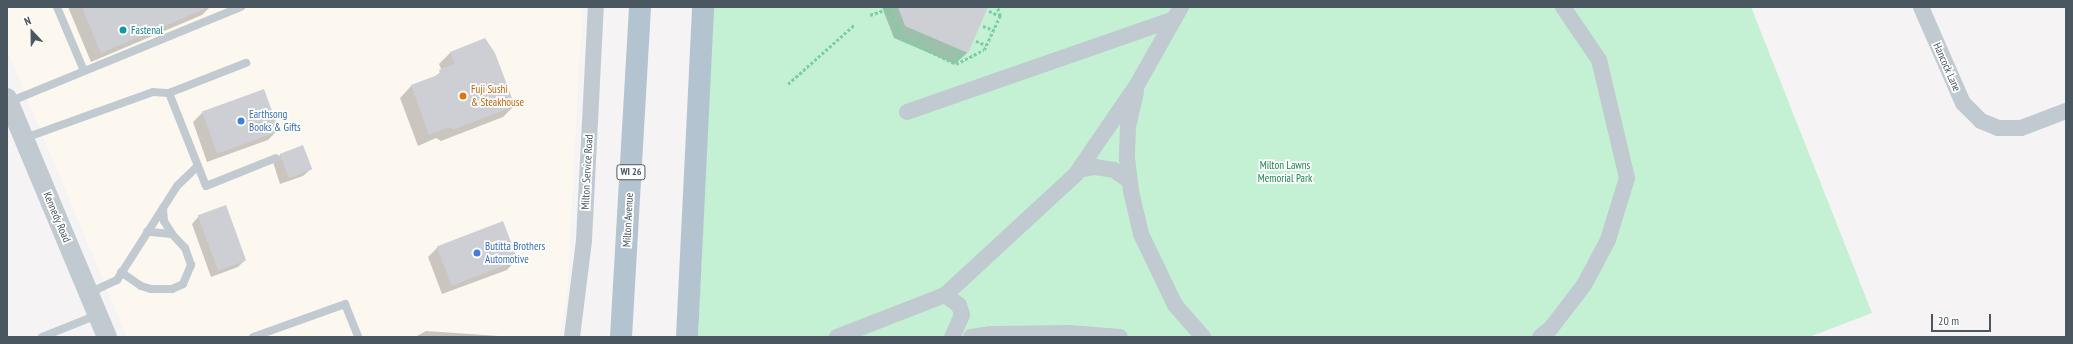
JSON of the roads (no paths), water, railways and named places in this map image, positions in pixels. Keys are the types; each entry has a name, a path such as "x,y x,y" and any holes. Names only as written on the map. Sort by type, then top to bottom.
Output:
{"main road":[{"name":"Milton Avenue","path":"621,337 640,7"},
{"path":"687,337 703,7"}],"street":[{"name":"Milton Service Road","path":"572,337 584,240 596,7"},
{"path":"1540,337 1551,328 1584,285 1608,240 1628,178 1599,60 1563,7"},
{"name":"Hancock Lane","path":"1921,7 1963,103 1981,121 1998,128 2021,128 2066,111"},
{"path":"837,337 946,296 1078,170 1137,85 1178,13"},
{"path":"907,112 1178,13"},
{"path":"1137,85 1128,126 1127,158 1130,181 1141,234 1175,305 1203,337"},
{"name":"Kennedy Road","path":"8,100 107,337"},
{"path":"1078,170 1095,166 1114,170 1130,181"},
{"path":"946,296 959,305 962,315 952,337"},
{"path":"971,337 990,334 1069,333 1120,337"}],"lane":[{"path":"57,7 84,71"},
{"path":"8,100 84,71 241,7"},
{"path":"24,139 153,92 169,93 246,63"},
{"path":"169,93 206,186 276,158"},
{"path":"88,293 117,280 177,186 198,166"},
{"path":"121,272 140,286 151,289 172,289 183,284 188,276 189,256 164,221 163,208"},
{"path":"147,232 172,234"},
{"path":"253,337 345,304 358,337"},
{"path":"42,337 97,315"}],"place":[{"name":"Fastenal","path":"123,30"},
{"name":"Fuji Sushi & Steakhouse","path":"463,96"},
{"name":"Earthsong Books & Gifts","path":"241,121"},
{"name":"Butitta Brothers Automotive","path":"477,253"}],"park label":[{"name":"Milton Lawns Memorial Park","path":"1285,172"}]}
